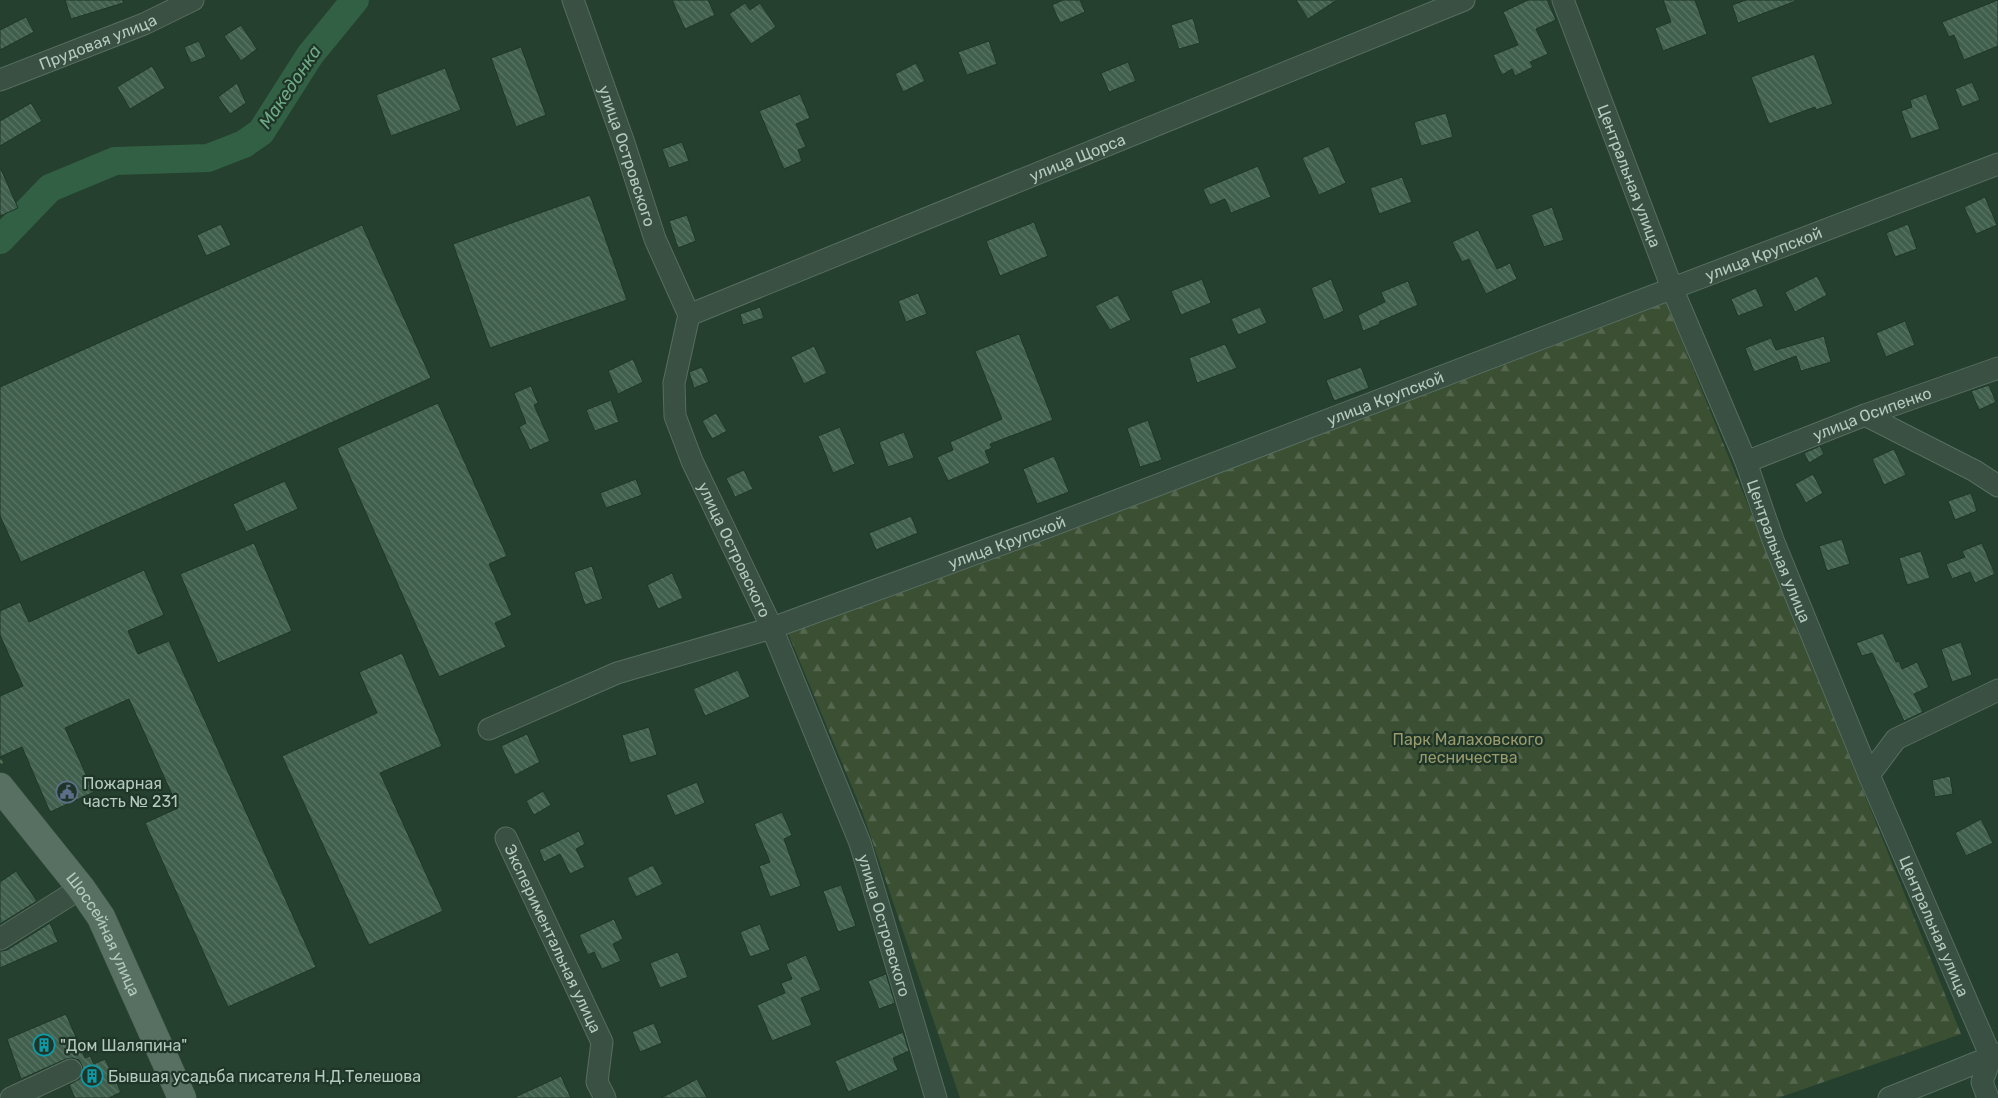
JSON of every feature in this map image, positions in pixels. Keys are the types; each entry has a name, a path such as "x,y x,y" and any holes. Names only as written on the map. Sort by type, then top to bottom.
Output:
{"main road":[{"name":"Шоссейная улица","path":"0,787 81,888 101,917 182,1098"}],"street":[{"name":"Прудовая улица","path":"0,80 154,20 193,0"},
{"name":"улица Островского","path":"573,0 623,140 655,239 689,315 674,383 675,416 692,461 772,628 860,843 936,1098"},
{"name":"улица Щорса","path":"689,315 1464,0"},
{"name":"Центральная улица","path":"1563,0 1672,288 1746,462 1773,540 1869,775 1994,1056"},
{"name":"улица Крупской","path":"489,729 617,673 772,628 1032,533 1998,164"},
{"name":"улица Осипенко","path":"1746,462 1865,415 1998,368"},
{"path":"1865,415 1975,471 1998,486"},
{"path":"1869,775 1896,739 1998,690"},
{"name":"Экспериментальная улица","path":"506,838 602,1042 597,1082 605,1098"},
{"path":"0,939 81,888"},
{"path":"1889,1098 1994,1056"},
{"path":"1988,1098 1982,1082 1994,1056"},
{"path":"24,1095 70,1070"}],"green space":[{"name":"Парк Малаховского лесничества","path":"1665,299 1961,1034 1778,1098 960,1098 862,811 788,633"}],"building":[{"path":"65,0 123,0 123,3 71,19"},
{"path":"672,0 708,0 715,15 685,29"},
{"path":"1063,0 1080,0 1085,12 1060,23 1052,5"},
{"path":"1296,0 1337,0 1308,19"},
{"path":"1528,0 1547,0 1556,20 1536,29 1548,54 1530,62 1533,67 1515,76 1512,69 1502,75 1493,55 1518,45 1503,12"},
{"path":"1663,0 1695,0 1707,34 1663,51 1655,28 1671,22"},
{"path":"1746,0 1796,1 1738,23 1732,5"},
{"path":"1998,0 1998,46 1964,60 1954,35 1949,37 1942,22"},
{"path":"745,3 750,10 760,3 776,27 751,44 729,14"},
{"path":"26,17 34,32 0,50 0,30"},
{"path":"1193,18 1200,43 1179,49 1171,25"},
{"path":"241,25 257,49 241,61 224,36"},
{"path":"199,41 206,57 191,63 184,47"},
{"path":"989,41 997,64 967,75 958,52"},
{"path":"521,47 546,115 516,127 491,58"},
{"path":"1814,54 1833,104 1816,110 1815,107 1769,124 1751,77"},
{"path":"1128,62 1136,81 1109,92 1101,73"},
{"path":"916,63 925,81 903,92 895,74"},
{"path":"152,66 165,88 130,109 117,87"},
{"path":"445,68 461,110 391,136 376,95"},
{"path":"1972,82 1980,100 1962,107 1955,89"},
{"path":"237,83 246,103 230,114 218,97"},
{"path":"800,94 810,118 796,124 806,147 798,150 802,161 784,169 759,111"},
{"path":"1926,94 1940,129 1911,139 1901,111 1912,107 1910,100"},
{"path":"31,103 42,121 0,146 0,121"},
{"path":"1446,113 1453,137 1421,146 1414,122"},
{"path":"682,142 689,161 669,168 662,149"},
{"path":"1329,146 1346,183 1319,195 1302,158"},
{"path":"1258,166 1271,197 1231,213 1225,199 1210,205 1203,189"},
{"path":"0,167 18,208 0,216"},
{"path":"1402,177 1412,202 1379,214 1370,188"},
{"path":"590,195 627,300 490,348 453,244"},
{"path":"1985,197 1997,225 1976,234 1964,207"},
{"path":"1552,207 1564,240 1544,247 1531,215"},
{"path":"687,215 696,241 678,248 669,221"},
{"path":"1034,222 1048,256 1000,276 986,241"},
{"path":"221,224 231,245 206,256 197,235"},
{"path":"1908,224 1917,249 1895,257 1886,233"},
{"path":"362,225 431,378 21,562 0,516 0,387"},
{"path":"1478,230 1497,269 1510,263 1517,279 1486,294 1469,259 1462,262 1452,242"},
{"path":"1817,276 1827,295 1795,312 1785,292"},
{"path":"1202,279 1211,303 1181,315 1171,291"},
{"path":"1331,279 1344,311 1324,320 1311,288"},
{"path":"1408,281 1418,305 1363,331 1358,315 1385,302 1381,292"},
{"path":"1756,288 1764,306 1738,316 1731,299"},
{"path":"918,293 927,314 906,322 898,301"},
{"path":"1118,295 1131,320 1110,330 1095,306"},
{"path":"760,307 764,318 743,325 740,314"},
{"path":"1260,307 1267,323 1238,335 1231,319"},
{"path":"1905,321 1915,345 1886,357 1876,333"},
{"path":"1019,334 1053,420 990,444 992,448 985,451 990,463 948,481 937,457 953,450 950,442 1002,419 975,351"},
{"path":"1824,336 1831,362 1801,371 1796,356 1754,372 1745,348 1771,338 1776,350"},
{"path":"1225,344 1237,368 1197,383 1189,358"},
{"path":"814,346 827,373 804,384 791,357"},
{"path":"633,359 643,382 618,394 608,371"},
{"path":"702,367 709,382 694,388 689,372"},
{"path":"1361,367 1369,388 1334,401 1326,380"},
{"path":"1989,385 1996,402 1979,410 1971,391"},
{"path":"531,386 538,403 534,405 550,441 530,450 519,427 526,423 514,393"},
{"path":"611,400 619,422 595,431 586,410"},
{"path":"438,403 507,556 489,564 512,615 495,623 506,647 439,677 337,448"},
{"path":"716,413 727,431 712,439 702,421"},
{"path":"1148,420 1162,460 1140,467 1127,428"},
{"path":"840,427 855,464 833,473 818,436"},
{"path":"904,432 914,458 888,467 879,442"},
{"path":"1820,446 1824,454 1809,463 1804,453"},
{"path":"1894,449 1906,475 1884,485 1872,459"},
{"path":"1054,456 1069,492 1037,504 1023,469"},
{"path":"744,470 753,489 735,497 726,478"},
{"path":"1813,474 1823,493 1806,503 1795,484"},
{"path":"636,479 642,495 606,508 600,493"},
{"path":"285,481 298,509 246,532 233,504"},
{"path":"1971,493 1977,511 1955,520 1948,501"},
{"path":"911,516 918,533 876,550 869,533"},
{"path":"1842,539 1850,564 1827,571 1819,546"},
{"path":"254,543 292,631 218,663 180,574"},
{"path":"1982,543 1995,574 1975,583 1970,572 1952,579 1946,564 1965,557 1962,551"},
{"path":"1921,551 1930,578 1907,585 1899,558"},
{"path":"592,566 603,599 585,605 574,572"},
{"path":"144,570 164,615 128,631 138,654 169,641 316,967 228,1007 145,823 178,808 129,699 65,728 94,792 50,812 22,747 0,757 0,696 23,686 0,635 0,611 20,602 29,622"},
{"path":"672,573 683,598 658,609 647,585"},
{"path":"1883,633 1896,662 1899,661 1902,669 1917,662 1929,687 1914,694 1923,712 1904,721 1872,653 1862,656 1856,643"},
{"path":"1961,642 1972,675 1952,682 1941,649"},
{"path":"402,653 442,746 380,773 443,911 369,945 282,756 377,713 359,672"},
{"path":"738,670 750,697 705,716 693,689"},
{"path":"649,727 657,755 630,763 622,735"},
{"path":"527,734 540,762 515,775 501,746"},
{"path":"1950,776 1953,794 1935,797 1932,780"},
{"path":"697,782 705,803 675,816 666,795"},
{"path":"543,791 551,805 534,815 526,801"},
{"path":"782,812 792,835 784,839 801,886 770,897 759,866 770,862 754,824"},
{"path":"1981,819 1993,843 1966,856 1955,833"},
{"path":"579,831 585,844 576,849 585,867 570,874 560,854 544,862 539,850"},
{"path":"653,865 663,884 636,897 627,878"},
{"path":"16,871 37,901 0,924 0,882"},
{"path":"841,885 856,926 838,932 823,891"},
{"path":"614,919 623,939 613,944 621,961 602,969 594,952 588,955 579,935"},
{"path":"50,923 58,942 0,968 0,951 7,950"},
{"path":"760,924 770,950 750,957 740,932"},
{"path":"678,952 688,977 660,988 650,963"},
{"path":"806,955 821,990 801,998 812,1025 772,1041 757,1005 785,993 781,983 792,979 786,964"},
{"path":"886,974 895,1003 879,1009 868,981"},
{"name":"\"Дом Шаляпина\"","path":"66,1014 85,1058 90,1056 94,1064 105,1059 121,1092 109,1098 75,1098 69,1085 81,1078 83,1071 79,1060 73,1058 66,1059 21,1079 7,1039"},
{"path":"654,1023 662,1043 640,1052 632,1032"},
{"path":"903,1032 909,1051 893,1058 898,1070 848,1092 835,1061"},
{"path":"561,1076 571,1098 513,1098"},
{"path":"697,1079 707,1098 661,1098"}],"waterway":[{"name":"Македонка","path":"0,240 50,188 115,161 208,158 244,144 261,132 310,55 355,0"}],"place":[{"name":"Пожарная часть № 231","path":"67,792"},
{"name":"\"Дом Шаляпина\"","path":"44,1045"},
{"name":"Бывшая усадьба писателя Н.Д.Телешова","path":"92,1076"}]}
